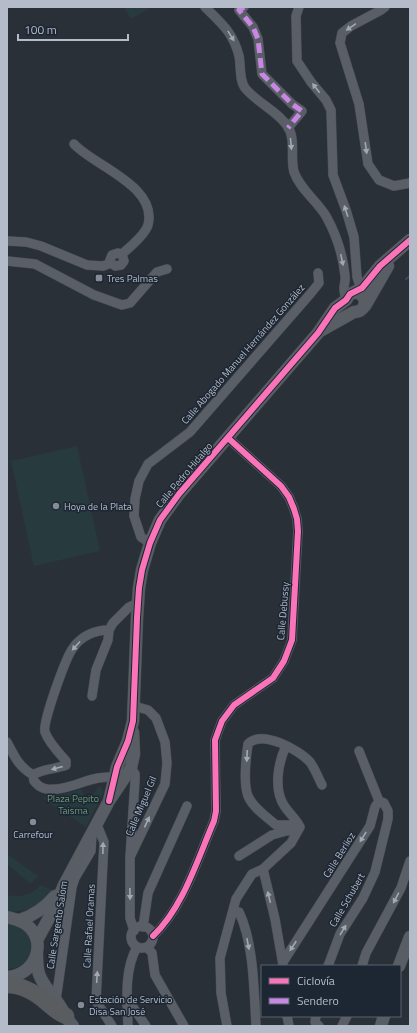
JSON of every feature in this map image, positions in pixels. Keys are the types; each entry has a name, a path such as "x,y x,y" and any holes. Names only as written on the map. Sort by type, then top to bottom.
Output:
{"highway":[{"path":"8,980 17,986 29,990 44,1000 69,1021"}],"street":[{"path":"205,7 223,24 234,39 239,57 240,71 244,87 281,119 288,128 292,140 294,171 301,186 318,203 327,218 339,245 346,277 344,289 357,296"},
{"path":"244,7 239,10 253,27 258,39 262,74 287,99 302,111 288,128"},
{"path":"299,7 296,16 297,61 311,82 326,100 331,110 333,175 354,237 357,296 360,311 354,312 318,333"},
{"path":"385,7 351,26 342,33 340,43 359,104 368,164 379,180 394,186 410,183"},
{"path":"7,241 26,242 41,246 87,265 103,266 111,263 110,260 112,255 118,253 122,254 142,235 148,226 148,212 145,201 133,186 123,177 81,151 74,144"},
{"path":"357,296 380,266 410,240"},
{"path":"318,333 335,308 357,296 397,252"},
{"path":"7,261 35,264 94,295 122,305 130,303 157,272 167,268"},
{"name":"Calle Abogado Manuel Hernández González","path":"150,544 141,537 134,516 135,499 139,481 148,464 190,432 311,293 319,283 318,273"},
{"name":"Calle Pedro Hidalgo","path":"37,940 54,909 64,885 109,801 130,770 129,753 134,706 139,588 142,570 150,544 160,520 179,494 318,333"},
{"name":"Calle Debussy","path":"153,936 163,927 181,898 214,820 216,811 216,740 222,721 234,704 273,678 284,661 292,640 298,531 294,509 289,496 282,486 228,438"},
{"path":"92,696 96,670 108,640 109,630 113,623 129,607 138,603"},
{"path":"33,775 38,772 53,770 66,765 66,761 50,742 45,731 45,722 49,707 72,648 86,635 99,630 109,630"},
{"name":"Calle Miguel Gil","path":"130,857 165,784 167,763 165,742 156,718 148,710 134,706"},
{"path":"300,828 293,825 276,825 253,804 248,796 246,779 248,744 252,740 275,740 298,752 310,762 322,785"},
{"path":"7,742 19,765 33,775 34,781 40,787 48,789 59,788 98,778 114,782 130,770 135,774 130,857 130,918 138,929"},
{"path":"286,746 279,766 279,797 285,808 295,818 300,828"},
{"path":"359,751 378,801"},
{"name":"Calle Pedro Hidalgo","path":"109,801 116,767 129,753"},
{"name":"Calle Berlioz","path":"283,964 370,826 378,801"},
{"name":"Calle Schubert","path":"328,965 340,934 363,898 375,872 388,819 388,811 384,803 378,801"},
{"path":"138,929 148,893 187,806"},
{"path":"239,856 272,835 288,829 300,828"},
{"path":"227,1026 221,993 220,958 236,900 252,874 262,869 291,843 300,828"},
{"name":"Calle Sargento Salom","path":"56,1000 72,888 75,878 91,850 95,829"},
{"name":"Calle Rafael Oramas","path":"95,829 104,842 96,1001 112,1026"},
{"path":"362,965 366,953 401,888 410,861"},
{"path":"262,869 275,919 283,964"},
{"name":"Calle Pedro Hidalgo","path":"11,918 34,915 48,905 64,885"},
{"path":"233,911 239,912 243,920 251,963 256,1026"},
{"path":"11,918 31,928 37,940 39,974 45,985 61,1006 69,1021"},
{"path":"148,928 153,936 152,942 147,947 137,947 132,941 132,934 138,929 148,928"},
{"path":"399,965 410,938"},
{"path":"128,1026 129,968 133,954 137,947"},
{"path":"147,947 152,953 155,975 184,1026"},
{"path":"8,980 27,970 33,963 37,954"},
{"path":"128,1000 146,1026"},
{"path":"316,1017 314,1022 318,1026"},
{"path":"342,1026 346,1017"}],"green space":[{"path":"124,7 152,7 131,19"},
{"name":"Hoya de la Plata","path":"77,446 100,551 34,566 11,461"},
{"name":"Plaza Pepito Taisma","path":"100,786 103,789 103,793 86,827 44,799 45,796 66,794 81,789 86,801"},
{"path":"7,854 38,876 31,884 7,864"},
{"path":"41,885 54,891 43,901 28,910 7,911 7,895 26,895"},
{"path":"7,923 18,925 26,931 30,938 31,945 27,959 22,964 15,968 7,969"}],"waterway":[{"path":"406,279 410,276"}],"marked path":[{"path":"244,7 239,10 253,27 258,39 262,74 292,104 302,111 288,128"}],"cycle path":[{"path":"109,801 117,767 128,741 133,721 139,588 142,570 150,543 160,520 179,494 318,333 335,308 346,300 350,294 362,288 380,266 410,240"},
{"path":"153,936 164,925 189,882 214,821 216,811 215,740 222,721 234,705 273,678 284,661 292,640 298,531 294,509 289,497 281,486 228,438"}],"place":[{"name":"Tres Palmas","path":"99,278"},
{"name":"Hoya de la Plata","path":"56,506"},
{"name":"Carrefour","path":"33,822"},
{"name":"Estación de Servicio Disa San José","path":"81,1005"}]}
